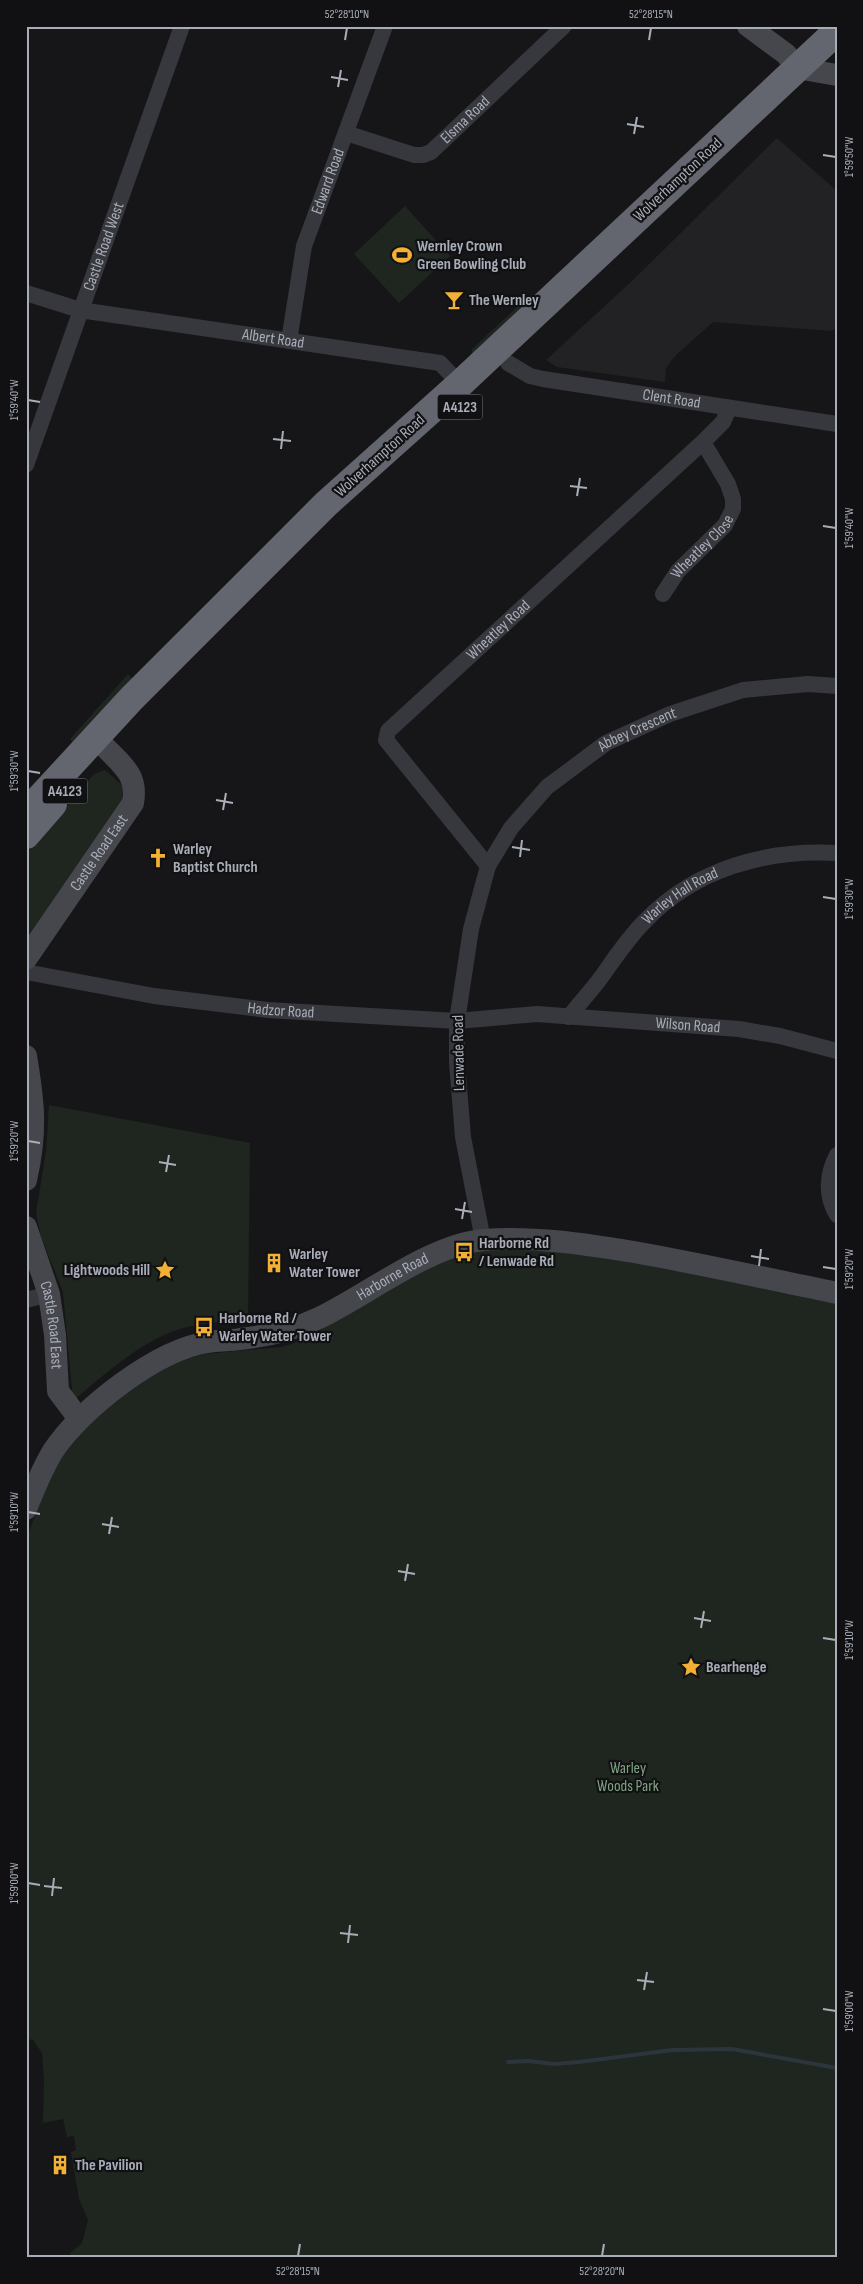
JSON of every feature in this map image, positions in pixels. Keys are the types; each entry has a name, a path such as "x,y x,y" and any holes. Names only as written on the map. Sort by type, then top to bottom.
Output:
{"highway":[{"name":"Wolverhampton Road","path":"26,813 332,523 508,363 825,63 837,31"},
{"name":"Wolverhampton Road","path":"26,835 139,691 326,504 825,63"},
{"path":"460,384 508,363"}],"street":[{"name":"Castle Road West","path":"26,465 182,26"},
{"name":"Edward Road","path":"289,342 304,246 385,26"},
{"name":"Elsma Road","path":"346,133 414,155 423,155 431,152 564,26"},
{"path":"748,26 786,54 825,63"},
{"name":"Albert Road","path":"26,293 80,310 440,363 460,384"},
{"name":"Clent Road","path":"508,363 530,376 543,379 837,424"},
{"name":"Wheatley Road","path":"488,866 386,740 388,731 703,442 722,422 729,408"},
{"name":"Wheatley Close","path":"663,594 678,571 725,525 733,509 733,499 728,484 703,442"},
{"name":"Abbey Crescent","path":"488,866 511,828 547,787 606,743 670,714 743,690 808,684 837,686"},
{"name":"Castle Road East","path":"26,960 133,803 136,788 133,780 100,743"},
{"name":"Warley Hall Road","path":"569,1017 607,970 620,950 646,920 698,881 729,866 767,857 800,852 837,853"},
{"name":"Lenwade Road","path":"483,1240 463,1136 457,1062 457,1021 472,929 488,866"},
{"name":"Hadzor Road","path":"26,972 154,996 268,1010 457,1021 537,1014"},
{"name":"Wilson Road","path":"537,1014 739,1029 780,1036 837,1051"},
{"path":"26,1056 34,1108 35,1132 26,1180"},
{"path":"837,1155 828,1187 830,1199 837,1215"},
{"name":"Castle Road East","path":"26,1227 49,1294 55,1335 58,1391 79,1419"},
{"name":"Harborne Road","path":"26,1509 53,1451 79,1419 114,1390 174,1352 207,1342 240,1340 283,1332 319,1318 459,1244 483,1240 536,1240 590,1245 668,1258 837,1293"},
{"path":"26,1300 49,1294"}],"shaded area":[{"path":"777,138 837,191 837,328 831,331 713,322 675,356 666,368 665,382 557,367 546,360 632,281"}],"green space":[{"name":"Wernley Crown Green Bowling Club","path":"405,206 450,256 399,303 354,254"},
{"path":"531,294 535,300 472,357 472,349"},
{"path":"128,674 133,680 74,744 70,739"},
{"path":"105,770 122,785 123,807 26,941 26,854 94,774"},
{"path":"49,1105 250,1143 248,1319 189,1327 158,1338 119,1363 73,1401 63,1292 41,1237 36,1213 46,1151"},
{"name":"Warley Woods Park","path":"481,1248 549,1251 605,1257 837,1300 837,2258 71,2258 70,2253 82,2243 88,2220 79,2199 71,2152 76,2150 74,2136 67,2137 63,2119 43,2123 44,2079 42,2053 33,2040 26,2039 26,1539 43,1495 60,1458 106,1403 169,1364 204,1354 282,1347 306,1339 423,1267"}],"waterway":[{"path":"508,2062 528,2061 554,2064 673,2050 732,2049 837,2068"}],"place":[{"name":"Wernley Crown Green Bowling Club","path":"402,255"},
{"name":"The Wernley","path":"454,300"},
{"name":"Warley Baptist Church","path":"158,858"},
{"name":"Harborne Rd / Lenwade Rd","path":"464,1252"},
{"name":"Warley Water Tower","path":"274,1263"},
{"name":"Lightwoods Hill","path":"165,1270"},
{"name":"Harborne Rd / Warley Water Tower","path":"204,1327"},
{"name":"Bearhenge","path":"691,1667"},
{"name":"The Pavilion","path":"60,2165"}]}
